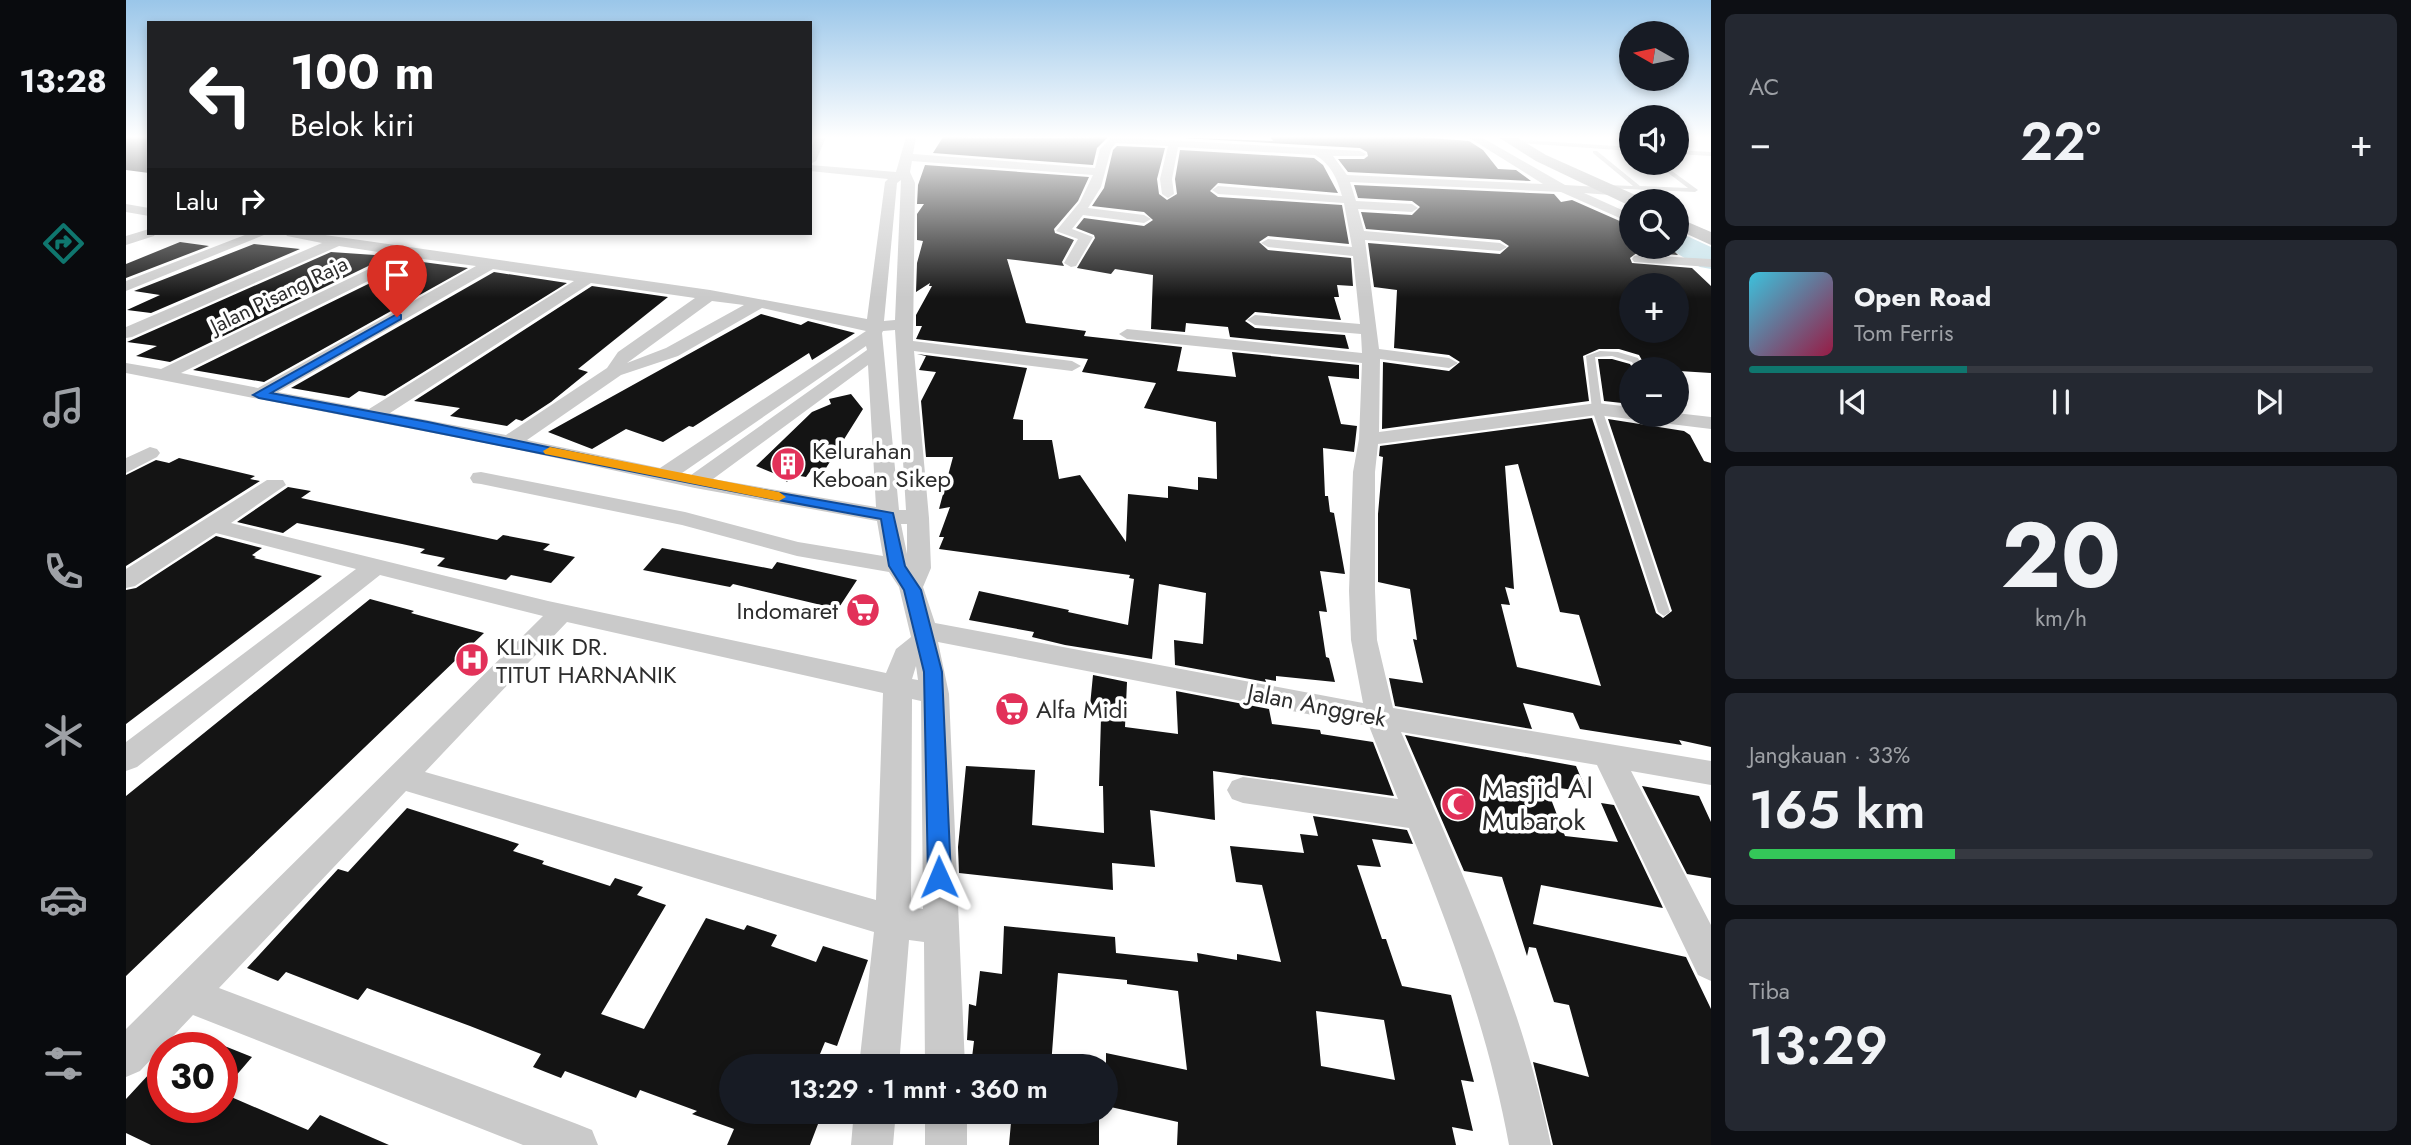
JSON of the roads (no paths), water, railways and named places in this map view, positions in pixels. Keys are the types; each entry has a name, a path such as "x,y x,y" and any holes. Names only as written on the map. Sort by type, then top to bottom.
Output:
{"main road":[{"path":"1689,228 1711,239"}],"street":[{"path":"890,190 875,337 888,516 909,574 929,653 935,694 945,1054"},
{"path":"904,190 903,325 918,517 909,574"},
{"path":"1071,263 1086,237 1063,231 1081,211 1091,190"},
{"path":"1232,190 1348,194 1391,190"},
{"path":"1346,190 1359,244 1370,347 1369,439 1364,472 1364,640 1380,717 1475,947 1519,1087 1530,1145"},
{"path":"1472,190 1478,201"},
{"path":"1562,190 1589,190"},
{"path":"1560,204 1563,196 1570,191"},
{"path":"1570,191 1619,213"},
{"path":"1348,194 1412,208"},
{"path":"126,208 147,212"},
{"path":"1081,211 1144,219"},
{"path":"126,241 147,234"},
{"path":"126,286 257,235"},
{"path":"302,235 760,303 875,337"},
{"path":"126,333 337,242"},
{"path":"1268,243 1500,247"},
{"path":"1689,250 1711,263"},
{"name":"Jalan Pisang Raja","path":"163,375 413,253"},
{"path":"1639,259 1711,263"},
{"path":"259,395 492,264"},
{"path":"373,415 590,277"},
{"path":"615,371 618,362 630,351 710,295"},
{"path":"510,442 615,371 642,365 667,354 760,303"},
{"path":"1255,320 1449,363"},
{"path":"664,475 875,337 903,325"},
{"path":"1127,334 1370,347"},
{"path":"695,482 875,337"},
{"path":"906,345 1072,366"},
{"path":"126,368 510,442 695,482 888,516 918,517"},
{"path":"1369,439 1597,409 1619,412"},
{"path":"1689,420 1711,423"},
{"path":"126,467 150,453"},
{"path":"481,478 737,531 797,549 909,574"},
{"path":"126,580 275,485"},
{"path":"737,531 763,494"},
{"path":"211,525 562,612 935,694"},
{"path":"126,759 376,566"},
{"path":"126,1057 562,612"},
{"path":"880,1054 893,921 898,688 900,671 906,656 923,636"},
{"name":"Jalan Anggrek","path":"923,636 1711,773"},
{"path":"1608,755 1711,963"},
{"path":"400,777 893,921 941,929"},
{"path":"1242,790 1420,816"},
{"path":"186,994 576,1145"},
{"path":"872,1145 874,1124"},
{"path":"946,1124 946,1145"}],"lane":[{"path":"1621,357 1590,356 1597,409 1664,612"}],"waterway":[{"path":"1689,247 1711,260"}],"place":[{"name":"Kelurahan Keboan Sikep","path":"788,464"},
{"name":"Indomaret","path":"863,610"},
{"name":"KLINIK DR. TITUT HARNANIK","path":"472,660"},
{"name":"Alfa Midi","path":"1012,709"},
{"name":"Masjid Al Mubarok","path":"1458,804"}]}
